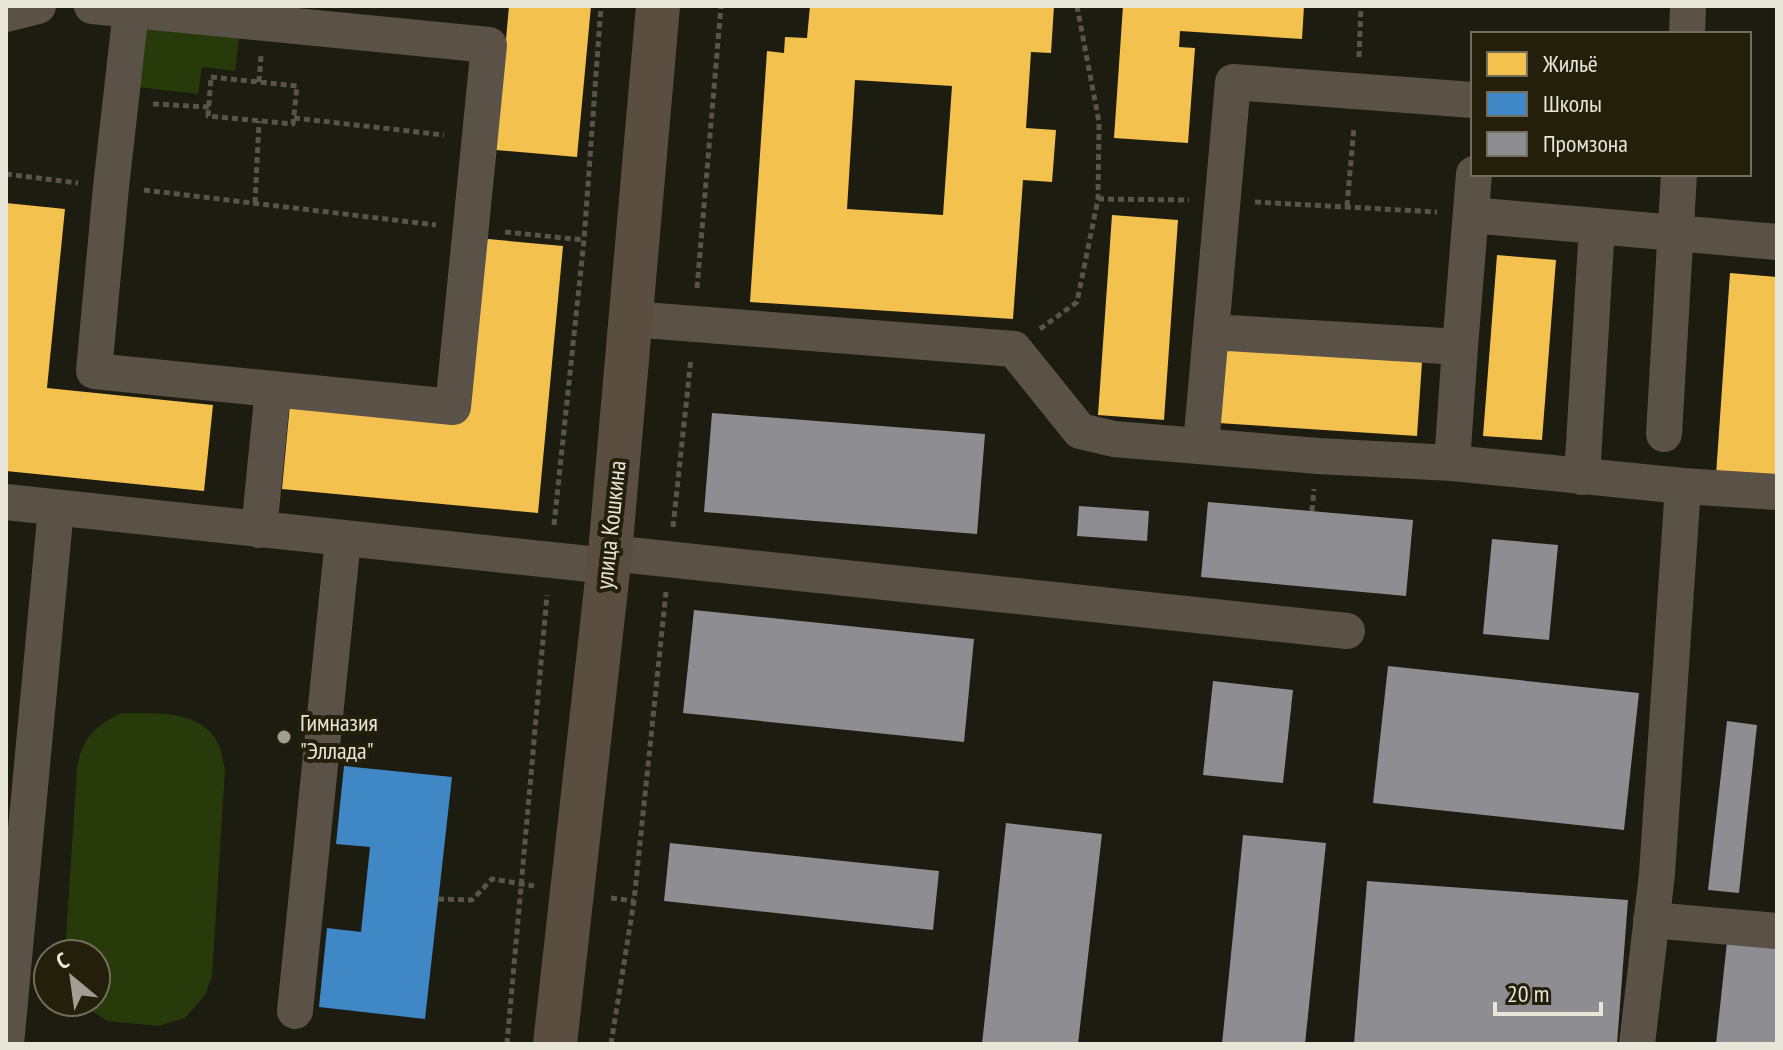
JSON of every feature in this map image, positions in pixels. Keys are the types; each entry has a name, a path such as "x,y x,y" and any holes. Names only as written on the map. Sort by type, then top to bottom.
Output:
{"main road":[{"name":"улица Кошкина","path":"555,1044 609,559 658,6"}],"lane":[{"path":"6,14 38,6"},
{"path":"92,6 322,17 489,45 453,407 94,371 131,10"},
{"path":"1687,32 1688,6"},
{"path":"1201,445 1233,82 1471,100"},
{"path":"1452,463 1474,176"},
{"path":"1664,434 1679,176"},
{"path":"1471,215 1777,242"},
{"path":"1582,477 1597,226"},
{"path":"631,319 1014,349 1080,431 1114,439 1318,456 1452,463 1777,492"},
{"path":"1212,332 1460,347"},
{"path":"259,530 273,389"},
{"path":"1637,1044 1657,874 1683,486"},
{"path":"6,502 343,539 609,559 1347,631"},
{"path":"6,1044 56,508"},
{"path":"295,1011 343,539"},
{"path":"1651,920 1777,931"}],"path":[{"path":"1014,349 1077,302 1098,199 1099,122 1077,6"},
{"path":"211,77 297,86 293,124 208,116 209,107 211,77"},
{"path":"120,102 209,107"},
{"path":"294,118 480,139"},
{"path":"255,203 259,121"},
{"path":"6,174 584,240"},
{"path":"1098,199 1223,200 1471,215"},
{"path":"1312,511 1314,497"},
{"path":"438,899 472,900 492,879"}],"green space":[{"path":"144,27 239,38 235,71 202,67 198,94 137,87"},
{"path":"121,713 163,714 189,719 211,733 219,745 225,769 212,976 205,995 185,1018 158,1026 102,1018 112,1018 112,938 66,938 77,768 86,741 104,723"}],"building: Жильё":[{"path":"509,6 591,6 577,157 496,150"},
{"path":"810,6 1054,6 1051,53 1031,52 1026,128 1056,130 1052,182 1023,180 1013,319 750,302 767,51 784,53 785,37 807,38","holes":["855,80 952,86 943,215 847,209"]},
{"path":"1123,6 1304,6 1302,39 1180,31 1179,47 1195,48 1188,143 1114,138"},
{"path":"6,203 65,209 47,388 213,405 204,491 6,471"},
{"path":"1112,215 1178,220 1164,420 1098,415"},
{"path":"477,238 563,246 538,513 282,489 290,404 460,419"},
{"path":"1497,255 1556,260 1542,440 1483,436"},
{"path":"1730,273 1777,277 1777,480 1716,475"},
{"path":"1223,348 1422,362 1417,436 1218,423"}],"building: Школы":[{"path":"344,766 452,777 425,1019 319,1007 327,928 361,932 370,847 336,844"}],"building: Промзона":[{"path":"712,413 985,434 977,534 704,512"},
{"path":"1208,502 1413,520 1406,596 1201,577"},
{"path":"1079,506 1149,511 1147,541 1077,536"},
{"path":"1492,539 1558,545 1549,640 1483,634"},
{"path":"694,610 974,639 964,742 683,713"},
{"path":"1388,666 1639,693 1624,830 1373,803"},
{"path":"1213,681 1293,690 1283,783 1203,775"},
{"path":"1727,721 1757,725 1739,893 1708,890"},
{"path":"1006,823 1102,834 1078,1044 982,1044"},
{"path":"1243,835 1326,843 1305,1044 1222,1044"},
{"path":"670,843 939,871 933,930 664,901"},
{"path":"1367,881 1628,900 1617,1044 1354,1044"},
{"path":"1727,942 1777,947 1777,1044 1716,1044"}],"place":[{"name":"Гимназия \"Эллада\"","path":"284,737"}]}
